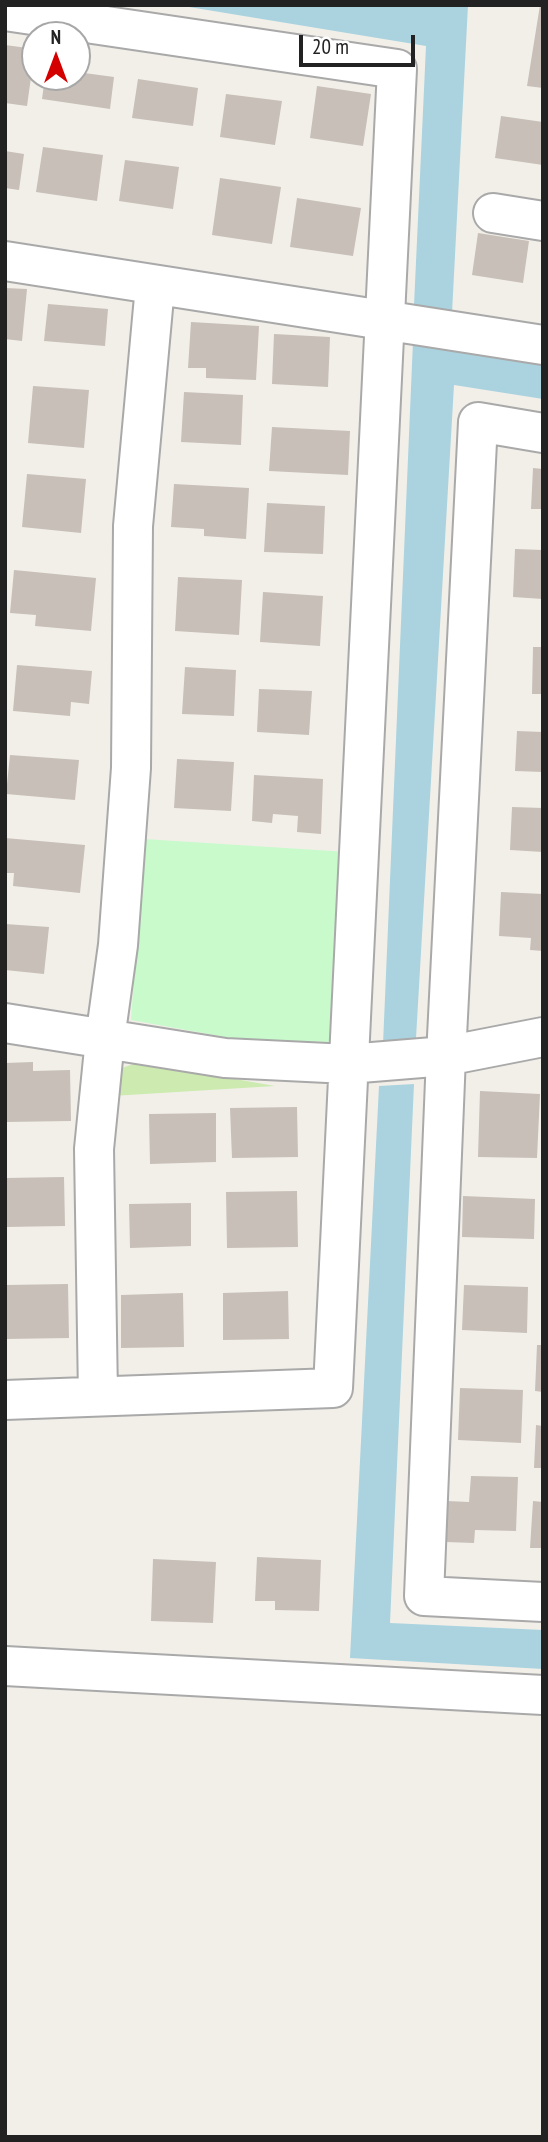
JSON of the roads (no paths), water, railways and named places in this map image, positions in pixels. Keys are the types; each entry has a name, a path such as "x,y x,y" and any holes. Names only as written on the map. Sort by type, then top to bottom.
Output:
{"street":[{"path":"5,11 397,69 333,1388 5,1400"},
{"path":"493,213 543,221"},
{"path":"5,261 543,345"},
{"path":"98,1396 94,1149 118,945 129,795 133,526 155,286"},
{"path":"543,433 478,422 446,1056 424,1596 543,1602"},
{"path":"5,1023 225,1058 348,1064 446,1056 543,1037"},
{"path":"5,1666 543,1695"}],"water":[{"path":"177,5 468,5 452,313 414,305 426,46"},
{"path":"413,341 543,363 543,399 454,385 416,1038 383,1044"},
{"path":"414,1084 390,1623 543,1630 543,1669 350,1658 379,1086"}]}
